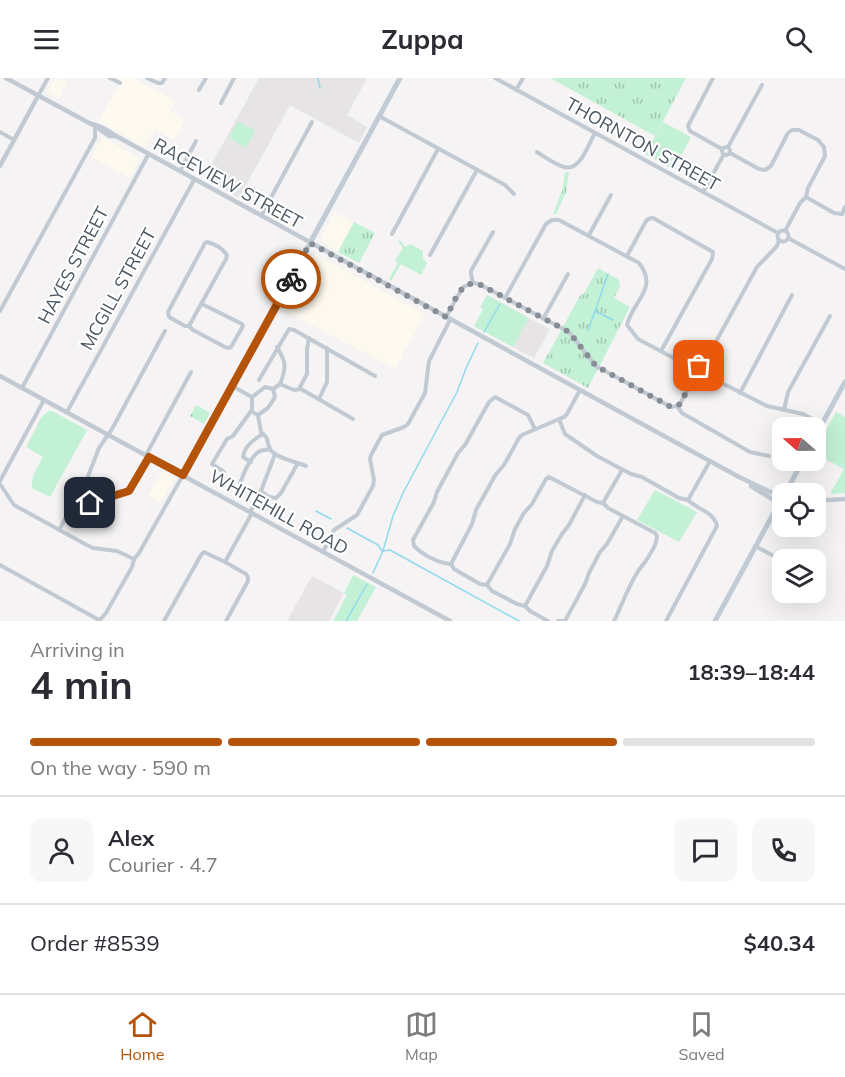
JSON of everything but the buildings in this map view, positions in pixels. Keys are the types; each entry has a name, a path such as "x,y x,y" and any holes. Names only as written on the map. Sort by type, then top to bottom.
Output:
{"main road":[{"path":"310,243 400,78"},
{"path":"826,417 845,381"},
{"path":"791,482 797,471"},
{"path":"714,621 772,517"}],"street":[{"name":"RACEVIEW STREET","path":"6,78 109,136 116,136"},
{"path":"0,166 48,78"},
{"path":"110,78 120,83"},
{"path":"147,78 160,84 165,78"},
{"path":"200,90 206,78"},
{"path":"221,103 234,78"},
{"name":"THORNTON STREET","path":"495,78 778,233"},
{"path":"516,90 523,78"},
{"path":"713,78 688,126 690,131 726,155 730,153 765,170 771,166 790,131 797,129 814,137 822,144 825,156 808,188 806,197 800,203 785,231"},
{"path":"703,192 724,147 728,147 762,86"},
{"path":"379,116 505,185 514,194"},
{"path":"261,217 312,122"},
{"name":"RACEVIEW STREET","path":"93,126 96,124 261,217 739,477 772,493"},
{"path":"93,126 95,138"},
{"path":"0,132 14,140"},
{"path":"0,311 95,138 103,132"},
{"path":"537,153 561,166 572,167 578,164 595,133"},
{"path":"179,172 196,141"},
{"path":"728,147 730,153"},
{"path":"392,234 438,149"},
{"name":"HAYES STREET","path":"22,388 148,154"},
{"path":"430,255 477,170"},
{"name":"MCGILL STREET","path":"67,412 194,180"},
{"path":"589,235 611,195"},
{"path":"806,197 834,213 844,215 845,207"},
{"path":"627,256 646,221 653,218 713,252 712,259 661,351"},
{"path":"506,298 546,224 552,220 559,220 639,263 646,272 647,283 627,325 638,339 694,369"},
{"path":"785,231 778,233 777,246 757,267 702,367 704,374 767,406 808,417"},
{"path":"785,231 788,233 788,238"},
{"path":"473,283 471,271 493,232"},
{"path":"779,240 784,241 788,238"},
{"path":"788,238 845,269"},
{"path":"189,326 227,255 219,247 207,242 168,315 171,319 189,326 225,347 231,347 242,324 202,304"},
{"path":"0,565 99,621 106,613 132,567 134,559 183,475 310,243"},
{"path":"543,319 568,274"},
{"path":"322,552 334,530 357,515 373,486 370,459 382,435 408,424 425,393 429,361 463,287 473,283 479,284 569,332 596,366 671,407 677,406 695,376 694,369"},
{"path":"740,393 792,295"},
{"path":"784,410 788,392 830,316"},
{"path":"259,380 289,330 294,330 309,338 375,376"},
{"path":"59,530 87,479 99,448 165,331"},
{"path":"299,390 307,374 309,338"},
{"path":"252,397 265,387 273,389 280,384 285,372 285,360 277,347"},
{"path":"319,399 327,382 327,348"},
{"path":"694,369 697,366 702,367"},
{"path":"72,508 129,491 191,372"},
{"path":"695,376 699,377 704,374"},
{"name":"WHITEHILL ROAD","path":"0,376 450,621"},
{"path":"280,384 294,390 301,390 353,419"},
{"path":"232,386 252,397"},
{"path":"258,415 268,408 275,397 273,389"},
{"path":"451,564 476,510 519,438 567,414 580,390"},
{"path":"223,475 224,472 212,464 227,439 233,436 252,410 252,397"},
{"path":"451,564 441,563 419,550 414,546 413,540 458,453 465,445 489,402 495,397 528,416 535,429"},
{"path":"44,400 0,482 14,505 93,548 117,551 134,559"},
{"path":"677,406 682,412 750,452 769,456"},
{"path":"252,410 258,415"},
{"path":"258,415 261,432 267,437 270,449 275,454 306,465"},
{"path":"559,419 568,437 597,456 688,500 693,506 716,520 717,525 666,621"},
{"path":"251,462 243,457 244,452 254,439 263,434"},
{"path":"239,489 241,478 251,462 259,452 270,449"},
{"path":"225,562 251,513 275,454"},
{"path":"688,500 710,461"},
{"path":"261,491 269,497 276,498 298,463"},
{"path":"603,503 622,469"},
{"path":"487,585 524,513 532,504 546,478 553,478 655,533 658,540 625,594 623,604 614,621"},
{"path":"525,606 547,566 552,551 585,495"},
{"path":"826,500 845,499"},
{"path":"562,621 585,584 600,552 623,516"},
{"path":"755,546 772,555"},
{"path":"164,621 204,552 248,577 226,621"},
{"path":"451,564 454,569 480,584 487,585 492,591 525,606 548,621"}],"shaded area":[{"path":"55,78 67,83 59,99 47,92"},
{"path":"122,78 133,78 176,101 170,111 185,120 174,140 155,129 145,147 99,121"},
{"path":"259,78 367,78 347,115 367,127 359,143 290,105 239,198 204,178"},
{"path":"102,138 140,158 130,178 91,157"},
{"path":"334,212 354,222 338,252 320,240"},
{"path":"315,254 425,314 395,369 282,309"},
{"path":"529,318 550,329 534,358 513,347"},
{"path":"162,471 172,476 173,480 161,503 148,496"},
{"path":"312,576 344,593 329,621 287,621"}],"green space":[{"path":"553,78 686,78 655,136"},
{"path":"238,121 255,131 246,148 229,138"},
{"path":"663,122 691,137 674,170 645,154"},
{"path":"565,172 569,172 566,192 556,214 553,214 562,191"},
{"path":"354,222 375,233 359,263 338,252"},
{"path":"400,240 405,247 411,244 423,251 423,258 427,263 421,275 401,264 391,281 389,279 398,263 395,261 403,248 398,241"},
{"path":"598,268 619,280 620,287 614,298 630,307 588,388 543,363"},
{"path":"487,295 529,318 513,347 474,326"},
{"path":"196,405 210,413 204,424 190,416"},
{"path":"48,411 87,430 50,497 32,488 34,475 43,457 26,447 41,418"},
{"path":"836,412 845,417 845,493 830,494 844,469 826,459 826,430"},
{"path":"655,490 697,512 679,542 637,520"},
{"path":"353,575 376,587 357,621 333,621 347,595 344,593"}],"waterway":[{"path":"318,78 320,88"},
{"path":"588,331 608,274"},
{"path":"484,332 500,304"},
{"path":"595,311 613,320"},
{"path":"383,551 393,516 403,493 457,392 478,343"},
{"path":"316,511 331,519"},
{"path":"347,528 378,545 382,551"},
{"path":"373,573 383,551 390,550 519,621"},
{"path":"346,621 367,584"}],"way so far":[{"path":"291,279 310,243 446,317 463,287 473,283 479,284 569,332 596,366 671,407 680,404 695,376 693,372 695,367 699,366"}],"route":[{"path":"90,503 129,491 149,457 183,475 291,279"}]}
